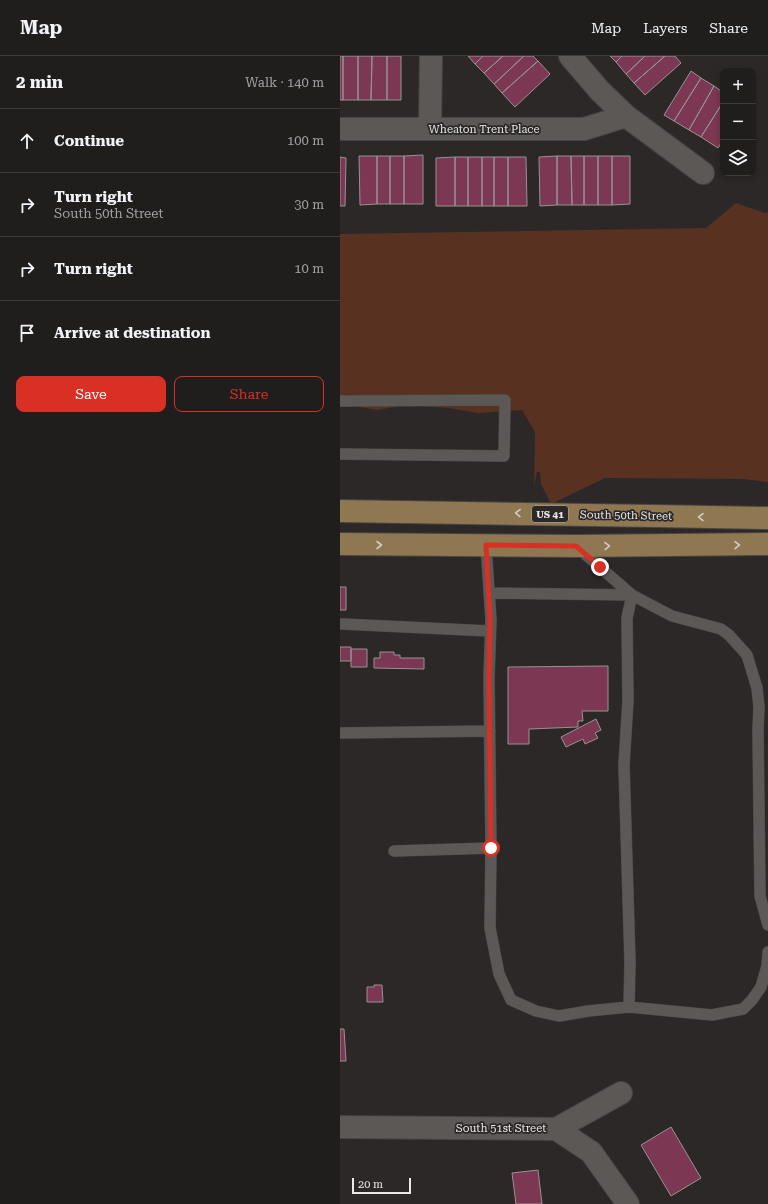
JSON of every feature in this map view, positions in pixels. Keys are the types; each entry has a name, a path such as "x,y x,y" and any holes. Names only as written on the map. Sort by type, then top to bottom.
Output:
{"main road":[{"name":"South 50th Street","path":"340,511 768,518"},
{"path":"340,544 576,546 768,544"}],"street":[{"path":"430,128 431,56"},
{"path":"570,56 600,91 626,116 703,172"},
{"name":"Wheaton Trent Place","path":"340,129 584,129 626,116"},
{"path":"556,1129 622,1093"},
{"name":"South 51st Street","path":"340,1127 556,1129 591,1152 628,1204"}],"lane":[{"path":"340,401 505,400 504,456 340,454"},
{"path":"486,545 490,630 490,928 499,974 511,1000 536,1011 559,1016 588,1011 629,1007 712,1015 743,1009 752,1000 761,987 767,966 768,952"},
{"path":"576,546 632,594 672,616 721,629 729,635 747,655 757,688 759,706 760,896 768,926"},
{"path":"489,593 632,594"},
{"path":"629,1007 629,940 624,765 628,700 627,618 632,594"},
{"path":"342,624 490,630"},
{"path":"340,733 490,731"},
{"path":"394,851 491,848"}],"shaded area":[{"path":"736,203 765,213 768,212 768,482 743,479 605,478 551,504 541,484 540,472 537,472 534,486 535,432 522,410 478,413 448,408 406,405 377,410 340,404 340,234 706,228"}],"building":[{"path":"340,56 343,56 343,100 340,100"},
{"path":"343,56 358,56 358,100 343,100"},
{"path":"358,56 372,56 371,100 358,100"},
{"path":"372,56 387,56 387,100 371,100"},
{"path":"387,56 401,56 401,100 387,100"},
{"path":"468,56 483,56 475,64"},
{"path":"483,56 503,56 484,73 475,64"},
{"path":"503,56 524,56 494,84 484,73"},
{"path":"524,56 533,56 538,61 502,93 494,84"},
{"path":"610,56 622,56 616,62"},
{"path":"622,56 645,56 626,74 616,62"},
{"path":"645,56 665,56 634,83 626,74"},
{"path":"665,56 675,56 681,63 645,95 634,83"},
{"path":"538,61 550,74 515,107 502,93"},
{"path":"691,71 701,78 674,121 664,115"},
{"path":"701,78 714,86 689,130 674,121"},
{"path":"714,86 720,90 720,107 701,137 689,130"},
{"path":"720,107 720,145 718,148 701,137"},
{"path":"423,155 423,204 404,204 404,156"},
{"path":"359,156 377,156 377,204 360,205"},
{"path":"377,156 390,156 390,204 377,204"},
{"path":"390,156 404,156 404,204 390,204"},
{"path":"557,156 557,205 540,206 539,157"},
{"path":"557,156 571,156 572,205 557,205"},
{"path":"571,156 584,156 584,205 572,205"},
{"path":"584,156 598,156 598,205 584,205"},
{"path":"598,156 612,156 612,205 598,205"},
{"path":"612,156 630,156 630,204 612,205"},
{"path":"340,157 346,158 345,206 340,206"},
{"path":"455,157 455,206 436,206 436,158"},
{"path":"455,157 468,157 468,206 455,206"},
{"path":"468,157 482,157 482,206 468,206"},
{"path":"482,157 494,157 494,206 482,206"},
{"path":"494,157 508,157 508,206 494,206"},
{"path":"508,157 526,157 527,206 508,206"},
{"path":"340,587 346,587 346,610 340,610"},
{"path":"340,647 351,647 351,661 340,661"},
{"path":"351,649 367,649 367,667 351,667"},
{"path":"380,652 394,652 394,655 400,655 400,658 424,658 424,669 374,668 374,658 380,658"},
{"path":"608,666 608,711 582,711 583,721 578,721 578,727 529,729 529,744 508,744 508,667"},
{"path":"596,719 601,730 595,733 598,738 585,744 583,739 566,747 561,737"},
{"path":"374,985 382,985 383,1002 367,1002 367,987 374,987"},
{"path":"340,1029 344,1029 346,1061 340,1061"},
{"path":"671,1127 701,1178 671,1196 641,1145"},
{"path":"538,1170 542,1204 516,1204 512,1173"}],"route":[{"path":"491,848 489,677 490,620 486,545 576,546 600,567"}]}
